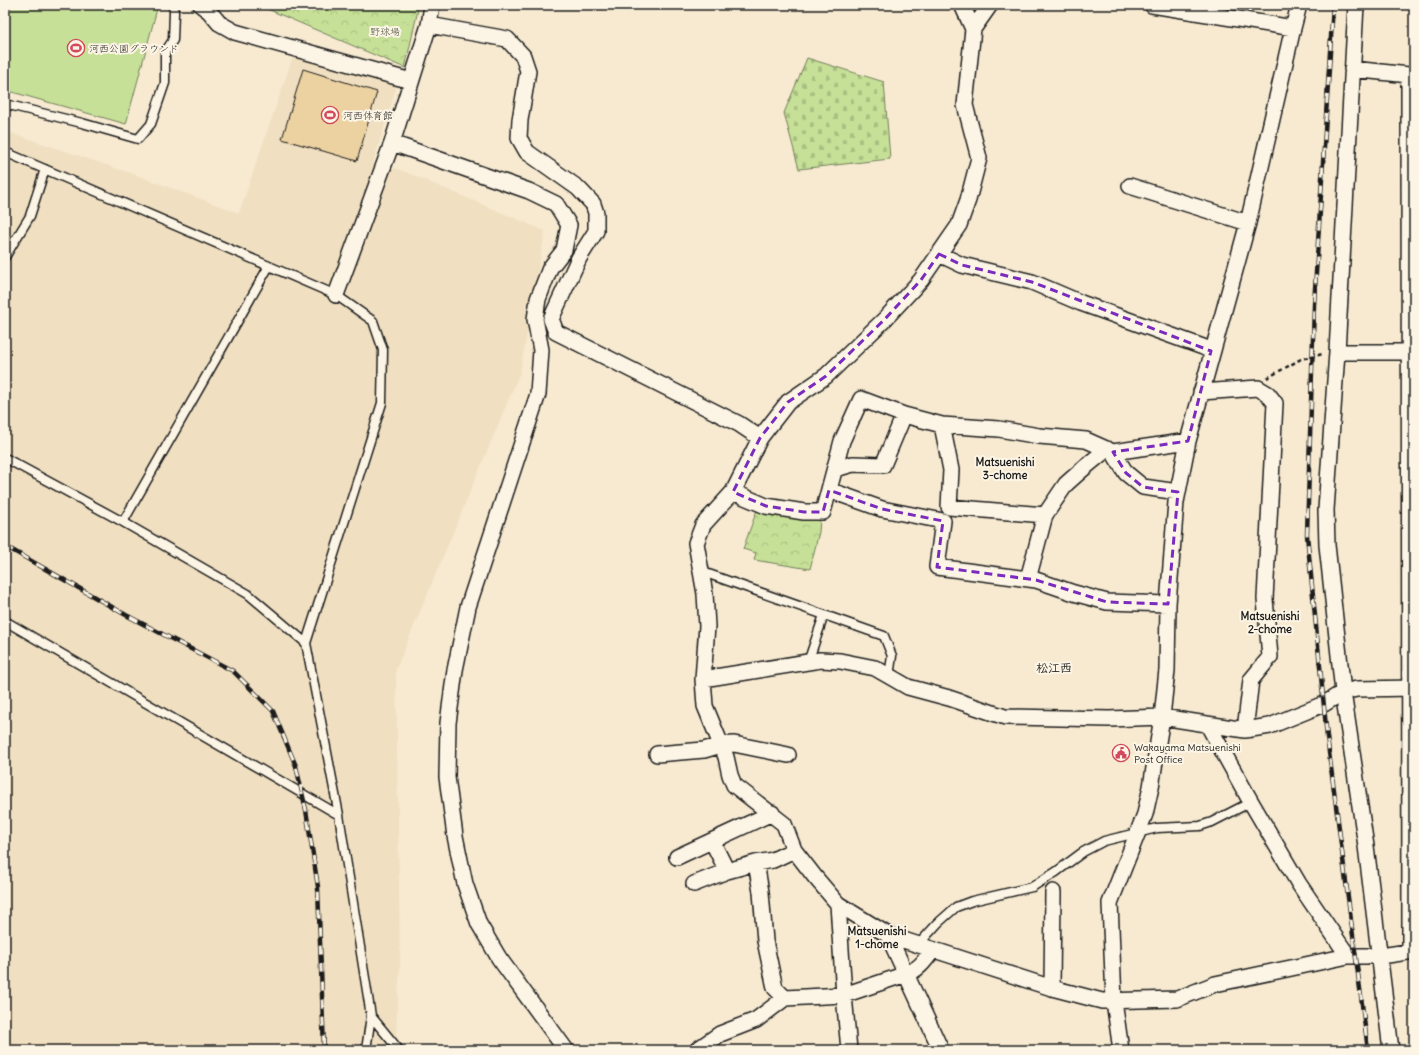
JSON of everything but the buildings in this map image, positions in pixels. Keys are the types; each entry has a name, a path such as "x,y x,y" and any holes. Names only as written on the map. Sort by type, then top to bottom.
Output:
{"street":[{"path":"201,5 209,11 219,23 235,32 411,81"},
{"path":"336,295 392,143 429,25 432,5"},
{"path":"962,5 973,29"},
{"path":"990,5 973,29 965,105 979,158 968,200 959,225 921,280 884,320 826,376 788,402 760,438 733,492 703,525 696,543 705,594 707,626 703,679 705,706 726,756 730,776 734,785 772,813 784,824 794,850 838,904 888,935 1052,988 1102,1001 1177,999 1215,984 1348,956 1381,956 1412,950 1412,75 1352,69"},
{"path":"1152,5 1293,28"},
{"path":"1121,1050 1114,1001 1110,903 1145,814 1151,787 1162,717 1167,670 1168,604 1176,502 1188,441 1211,351 1248,223 1299,5"},
{"path":"1356,5 1337,352 1326,510 1328,545 1343,692 1381,956 1391,1050"},
{"path":"429,25 507,39 523,56 528,71 520,120 519,138 527,152 578,188 594,204 596,213 596,231 579,258 551,319 556,332 739,424 760,438"},
{"path":"392,143 529,191 556,204 569,225 564,250 550,268 538,299 535,319 541,350 538,394 468,607 455,670 448,723 447,777 455,836 463,877 479,924 499,958 566,1050"},
{"path":"1130,186 1248,223"},
{"path":"564,250 579,258"},
{"path":"939,254 962,265 1032,282 1081,303 1211,351"},
{"path":"1337,352 1411,352"},
{"path":"1201,392 1258,388 1268,394 1275,403 1265,599 1270,657 1251,680 1244,730"},
{"path":"733,492 766,506 804,512 823,512 842,441 861,399 904,415 942,425 999,429 1039,436 1086,440 1110,450 1126,473 1143,487 1178,492"},
{"path":"835,469 853,464 883,465 904,415"},
{"path":"942,425 951,470 949,507 1045,515"},
{"path":"1028,579 1045,515 1066,484 1084,468 1110,450 1188,441"},
{"path":"829,490 882,509 943,521 937,567 1036,580 1107,602 1168,604"},
{"path":"703,679 820,660 840,661 875,668 908,687 949,698 1005,717 1109,719 1162,717 1244,730 1270,726 1324,704 1343,692 1357,689 1412,688"},
{"path":"1208,725 1299,884 1348,956"},
{"path":"657,754 704,750 721,745 734,744 788,755"},
{"path":"677,857 772,813"},
{"path":"712,841 727,871"},
{"path":"694,884 727,871 773,860 794,850"},
{"path":"756,863 761,892 765,941 773,980 775,988 785,998"},
{"path":"1052,988 1053,892"},
{"path":"838,904 849,1050"},
{"path":"888,935 941,1050"},
{"path":"697,1050 720,1034 756,1020 785,998 844,995 913,972 922,965 933,950"}],"lane":[{"path":"5,104 82,123 138,139 151,124 165,83 165,52 173,40 173,5"},
{"path":"5,152 336,295 373,321 383,350 382,403 306,643 339,815 371,1016 366,1050"},
{"path":"5,257 30,216 45,169"},
{"path":"123,522 269,266"},
{"path":"5,458 123,522 248,594 306,643"},
{"path":"700,571 884,636 892,656 888,676"},
{"path":"808,662 824,615"},
{"path":"5,621 339,815"},
{"path":"918,945 938,923 956,907 972,901 1032,886 1056,872 1083,852 1104,841 1157,828 1200,826 1212,822 1251,802"},
{"path":"371,1016 399,1050"}],"path":[{"path":"1258,388 1266,379 1301,359 1337,352"}],"highlighted area":[{"path":"939,254 962,265 1032,282 1211,351 1188,441 1113,452 1126,473 1143,487 1178,492 1168,604 1107,602 1036,580 937,567 943,521 882,509 829,490 823,512 804,512 766,506 733,492 760,438 788,402 826,376 884,320 921,280"}],"shaded area":[{"path":"294,54 397,85 372,166 398,169 545,231 520,372 396,669 400,964 395,1050 5,1050 5,131 133,174 239,213"}],"green space":[{"name":"河西公園グラウンド","path":"5,5 158,5 126,124 5,90"},
{"name":"野球場","path":"258,5 419,5 405,68"},
{"path":"807,58 884,82 890,159 799,169 784,113"},
{"path":"758,507 820,519 819,532 810,569 754,560 756,553 743,549"}],"railway":[{"path":"1333,5 1314,305 1307,535 1327,737 1368,1050"},
{"path":"5,546 126,615 233,671 273,711 296,766 306,810 318,887 324,1050"}],"place":[{"name":"河西公園グラウンド","path":"76,48"},
{"name":"河西体育館","path":"330,115"},
{"name":"Wakayama Matsuenishi Post Office","path":"1121,753"}],"district":[{"name":"Matsuenishi 3-chome","path":"1005,468"},
{"name":"Matsuenishi 2-chome","path":"1270,622"},
{"name":"松江西","path":"1054,667"},
{"name":"Matsuenishi 1-chome","path":"877,937"}]}
